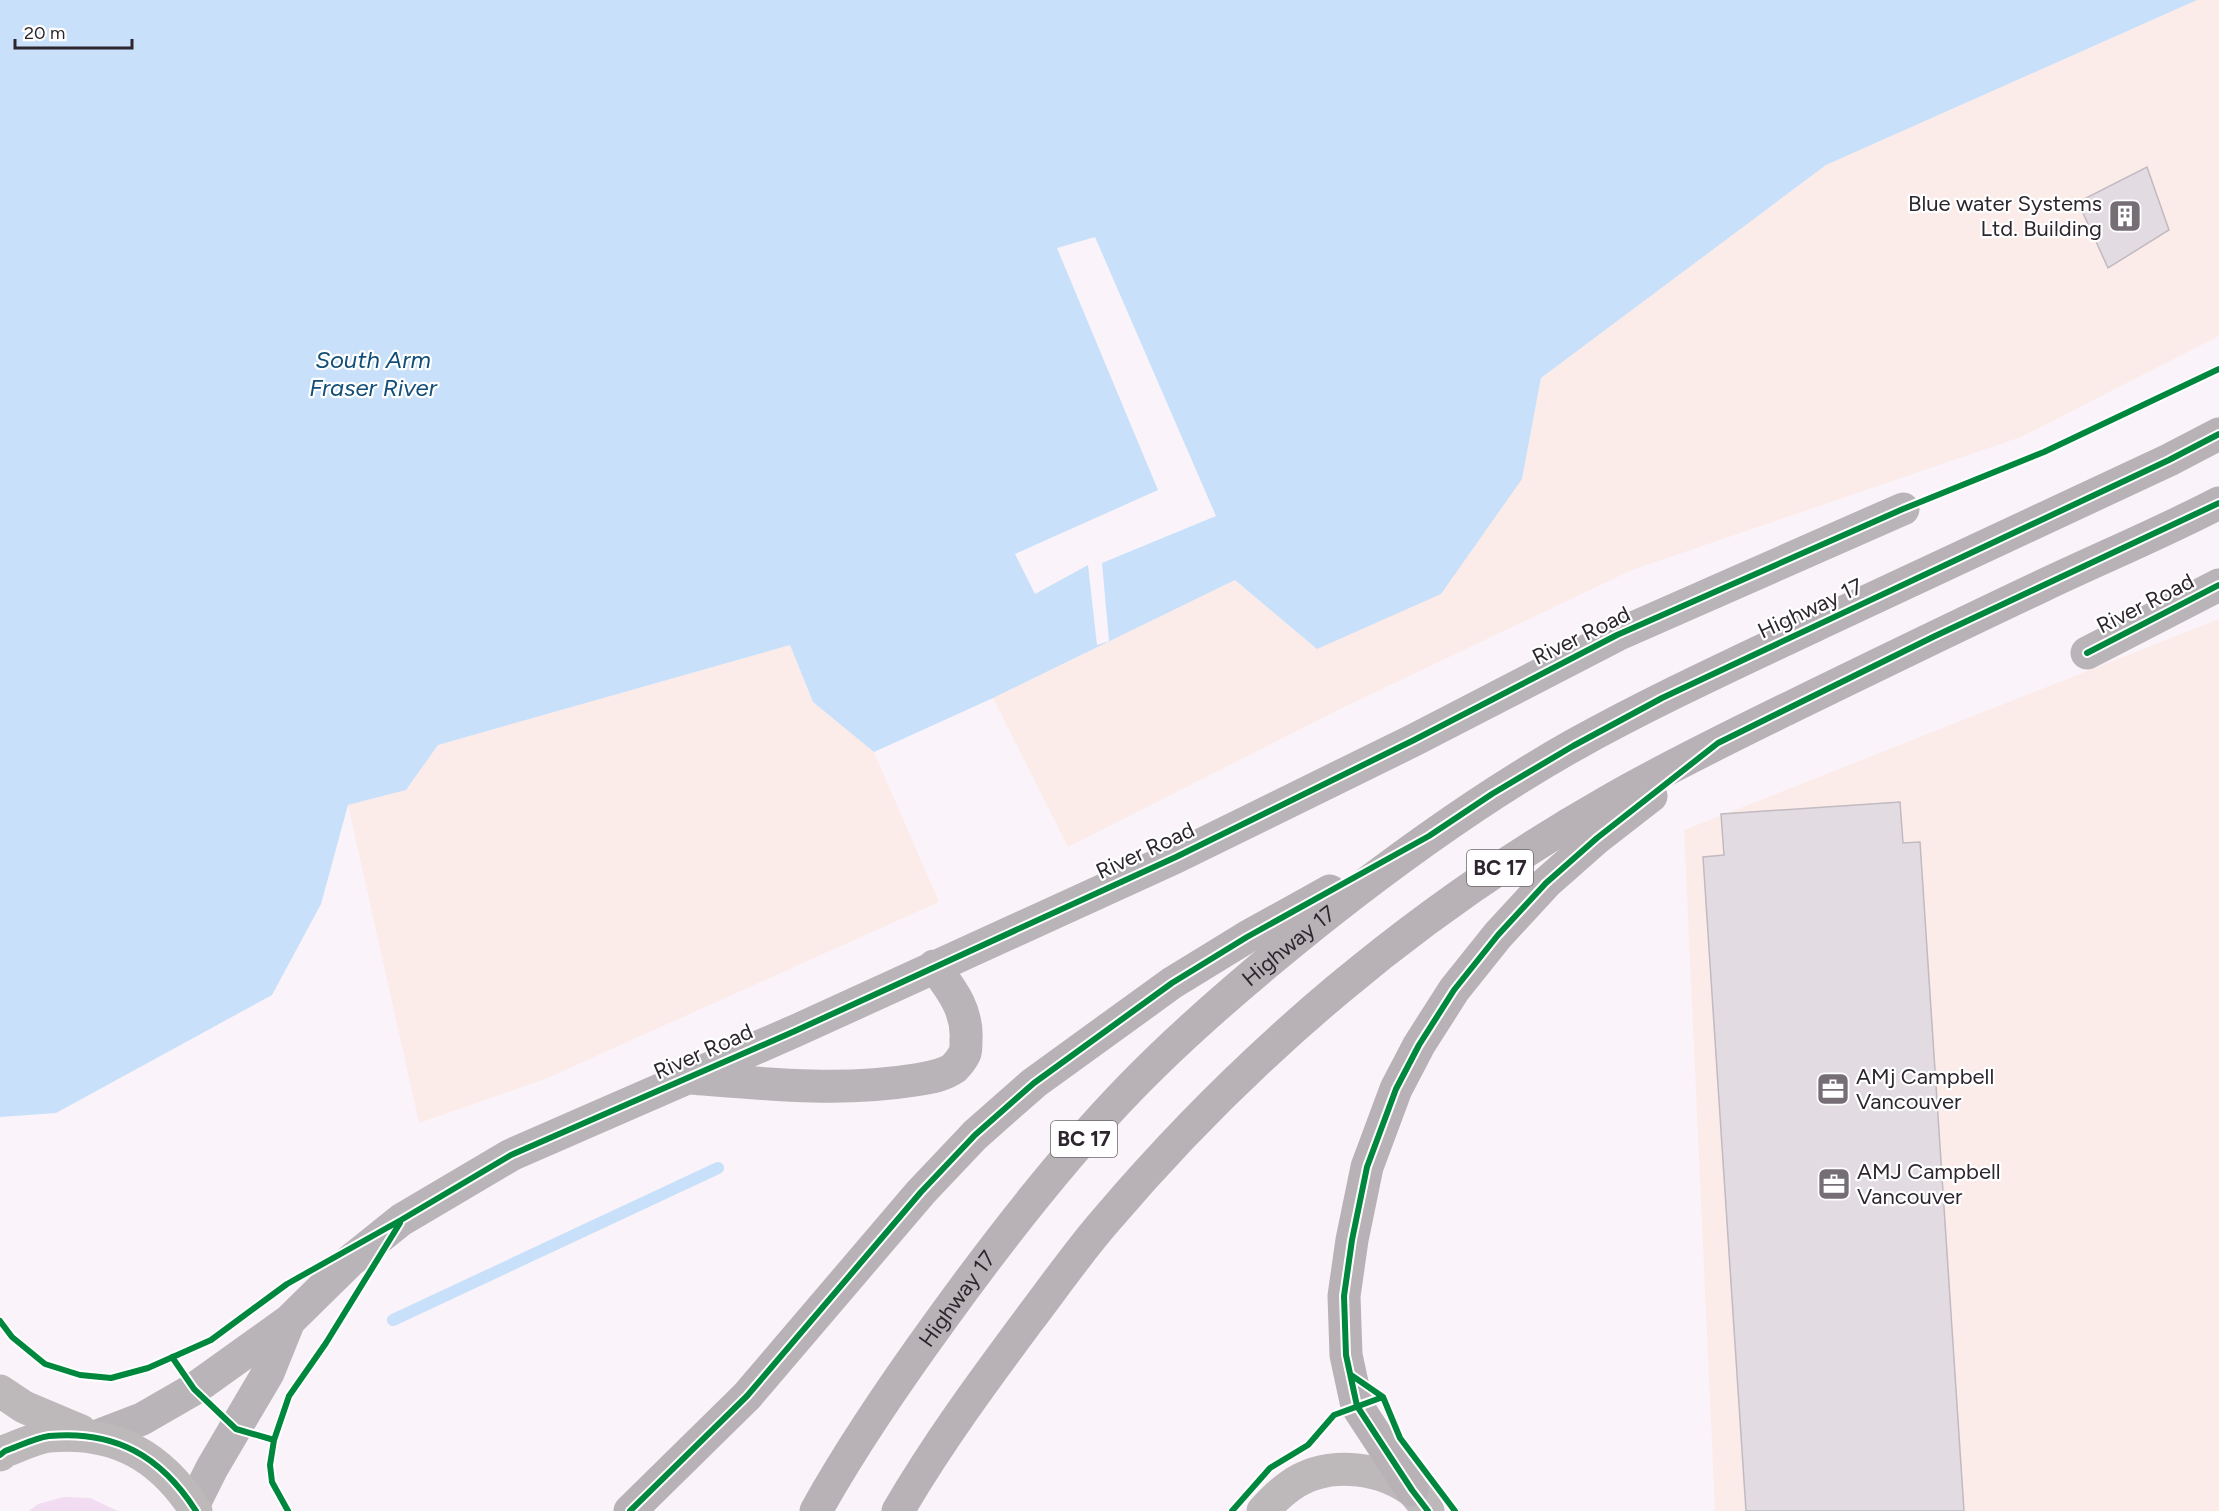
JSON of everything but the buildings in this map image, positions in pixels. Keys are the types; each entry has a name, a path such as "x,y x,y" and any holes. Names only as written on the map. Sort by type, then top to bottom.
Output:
{"highway":[{"name":"Highway 17","path":"816,1511 836,1474 892,1387 970,1279 1070,1154 1122,1096 1208,1013 1253,974 1429,836 1492,794 1573,746 1662,698 2169,460 2219,434"},
{"name":"BC 17","path":"898,1511 957,1416 1104,1222 1182,1135 1260,1059 1300,1022 1398,941 1519,855 1608,801 1718,743 1933,637 2219,502"},
{"name":"BC 17","path":"1420,1501 1357,1406 1346,1355 1344,1296 1352,1240 1366,1167 1396,1089 1419,1045 1454,990 1498,935 1546,883 1597,837 1718,743"},
{"path":"630,1511 747,1396 921,1192 975,1135 1034,1083 1172,983 1247,937 1429,836"}],"main road":[{"path":"0,1391 24,1407 93,1436 133,1449 169,1474 195,1509"},
{"path":"0,1455 5,1451 47,1436 93,1436"},
{"path":"1263,1511 1291,1485 1322,1472 1342,1470 1361,1470 1379,1474 1420,1501"}],"street":[{"name":"River Road","path":"93,1436 142,1419 194,1389 289,1321 350,1261 401,1221 511,1155 1176,857 1414,740 1617,636 1903,509"},
{"name":"River Road","path":"2087,653 2219,585"},
{"path":"687,1078 782,1085 882,1084 936,1076 954,1068 965,1053 966,1035 963,1012 955,995 934,966"},
{"name":"River Road","path":"195,1509 212,1468 268,1373 289,1321"}],"shaded area":[{"path":"2197,0 2219,0 2219,336 2021,437 1632,570 1344,707 1068,847 993,698 1235,580 1317,649 1522,479 1541,378 1826,165"},
{"path":"2219,619 2219,1511 1715,1511 1684,830"},
{"path":"790,645 813,702 874,752 939,902 545,1079 419,1123 348,805 406,790 438,745"},
{"path":"64,1497 90,1498 118,1511 29,1511 38,1504"}],"water":[{"name":"South Arm Fraser River","path":"0,0 2197,0 1826,165 1541,378 1522,479 1441,594 1317,649 1235,580 993,698 874,752 813,702 790,645 438,745 406,790 348,805 321,904 272,995 56,1113 0,1117"}],"pier":[{"path":"1095,237 1216,516 1102,563 1109,641 1097,645 1088,565 1035,594 1015,554 1158,490 1057,248"}],"waterway":[{"path":"393,1320 718,1168"}],"cycle path":[{"path":"0,1321 12,1337 45,1364 80,1375 111,1378 148,1368 211,1340 287,1284 511,1155 795,1031 1176,857 1414,740 1617,635 1903,509 2044,452 2219,369"},
{"path":"630,1511 747,1396 921,1192 975,1135 1034,1083 1172,983 1247,937 1429,836 1492,794 1573,746 1662,698 2169,460 2219,434"},
{"path":"1428,1511 1357,1406 1346,1355 1344,1296 1352,1240 1367,1167 1396,1089 1419,1045 1454,990 1498,935 1546,883 1597,838 1718,743 1933,637 2219,503"},
{"path":"2087,653 2219,585"},
{"path":"288,1511 272,1482 270,1465 274,1440 289,1396 326,1343 400,1223"},
{"path":"172,1357 194,1389 236,1429 274,1440"},
{"path":"1351,1375 1383,1397 1400,1438 1455,1511"},
{"path":"1232,1511 1270,1468 1308,1445 1334,1415 1383,1397"},
{"path":"0,1455 38,1438 73,1435 95,1437 134,1451 152,1462 168,1475 196,1511"}],"place":[{"name":"Blue water Systems Ltd. Building","path":"2125,216"},
{"name":"AMj Campbell Vancouver","path":"1833,1089"},
{"name":"AMJ Campbell Vancouver","path":"1834,1184"}]}
